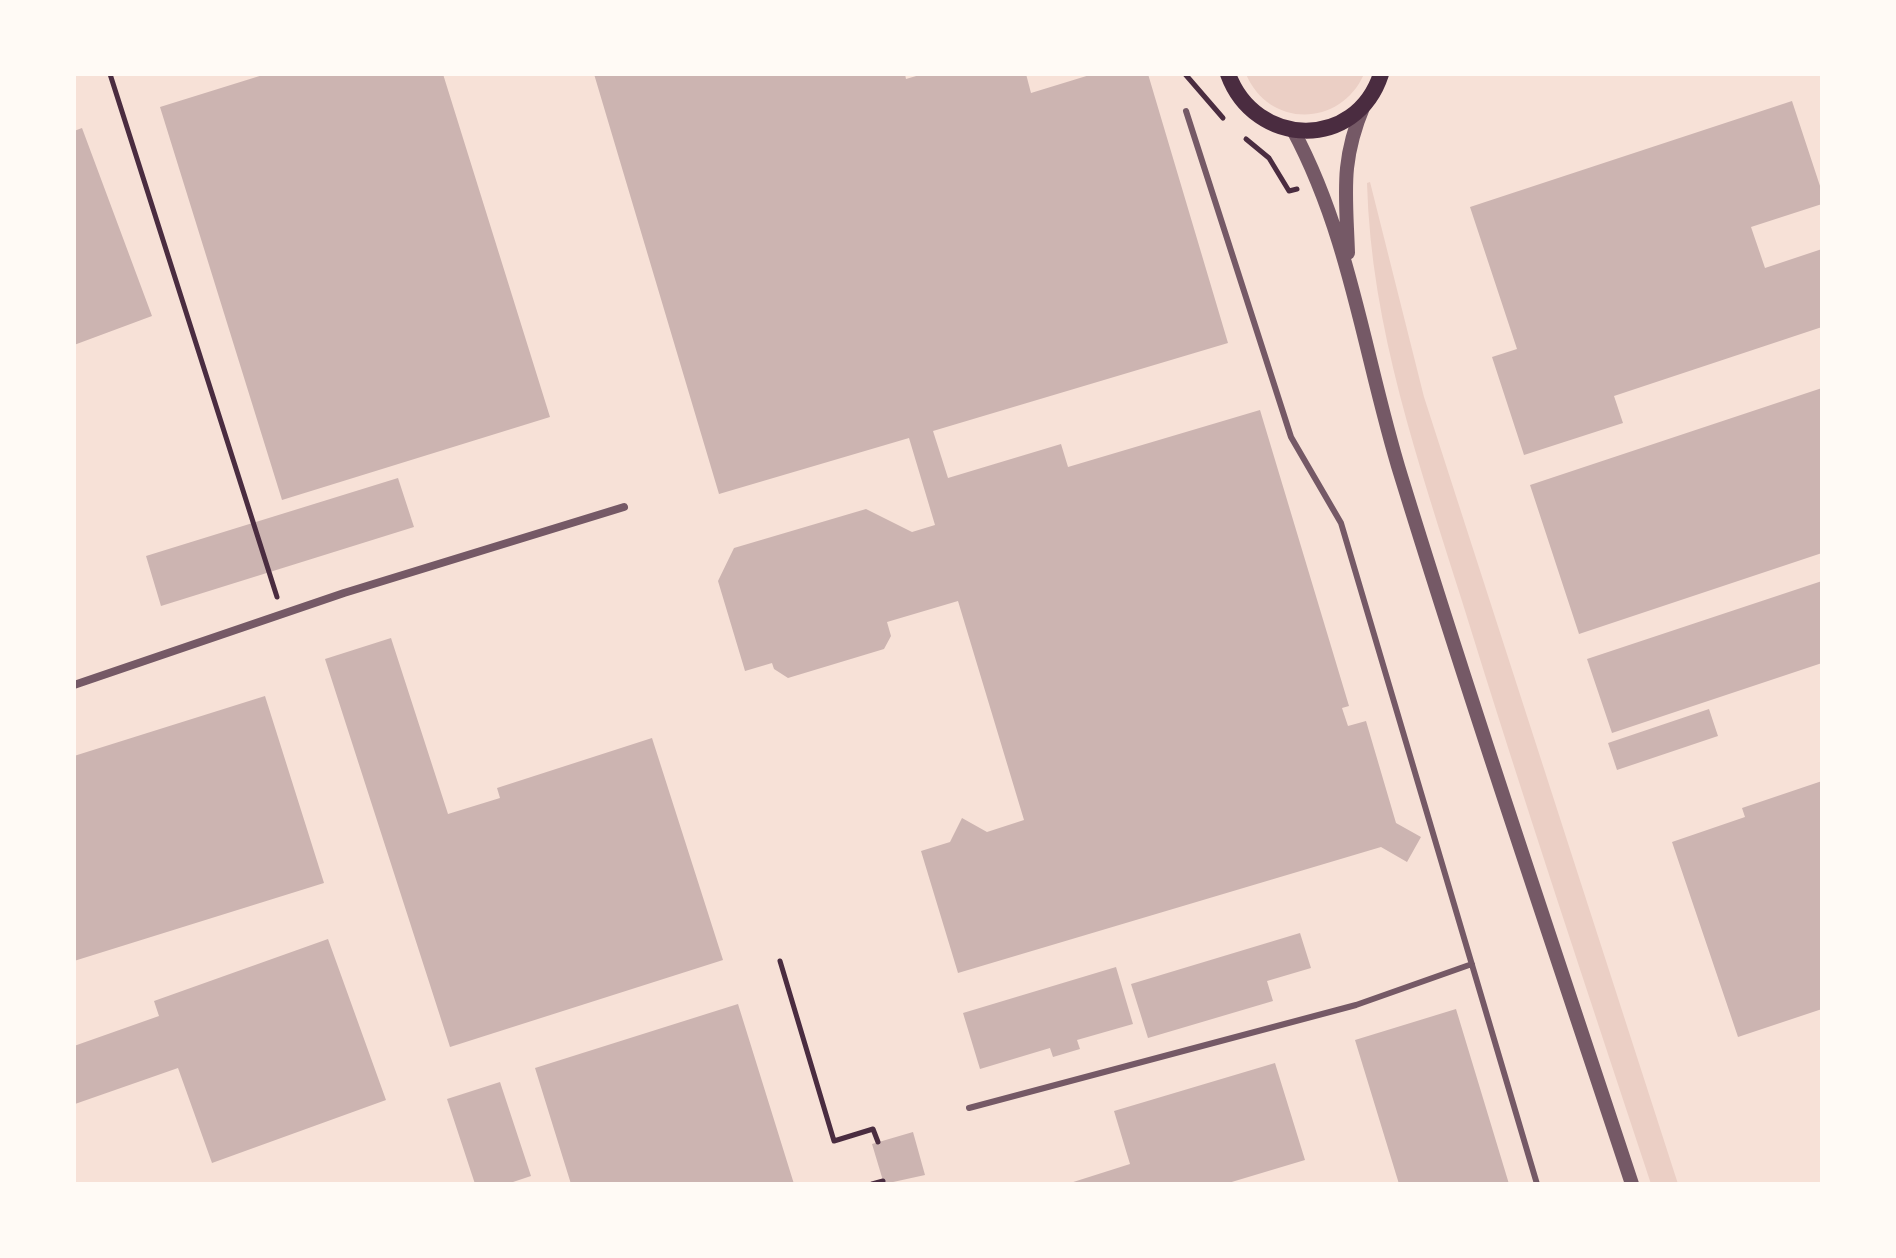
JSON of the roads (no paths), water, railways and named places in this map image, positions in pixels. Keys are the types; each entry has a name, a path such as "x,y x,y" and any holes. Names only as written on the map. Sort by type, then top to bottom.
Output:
{"main road":[{"path":"1228,74 1250,110 1277,127 1293,130 1324,129 1353,115 1364,104 1382,75"}],"street":[{"path":"1349,269 1346,159 1349,140 1364,104"},
{"path":"1293,130 1313,168 1349,269 1400,473 1632,1184"},
{"path":"74,685 283,613 624,507"}],"lane":[{"path":"1186,111 1291,437 1341,523 1537,1184"},
{"path":"969,1108 1356,1005 1472,964"}]}
